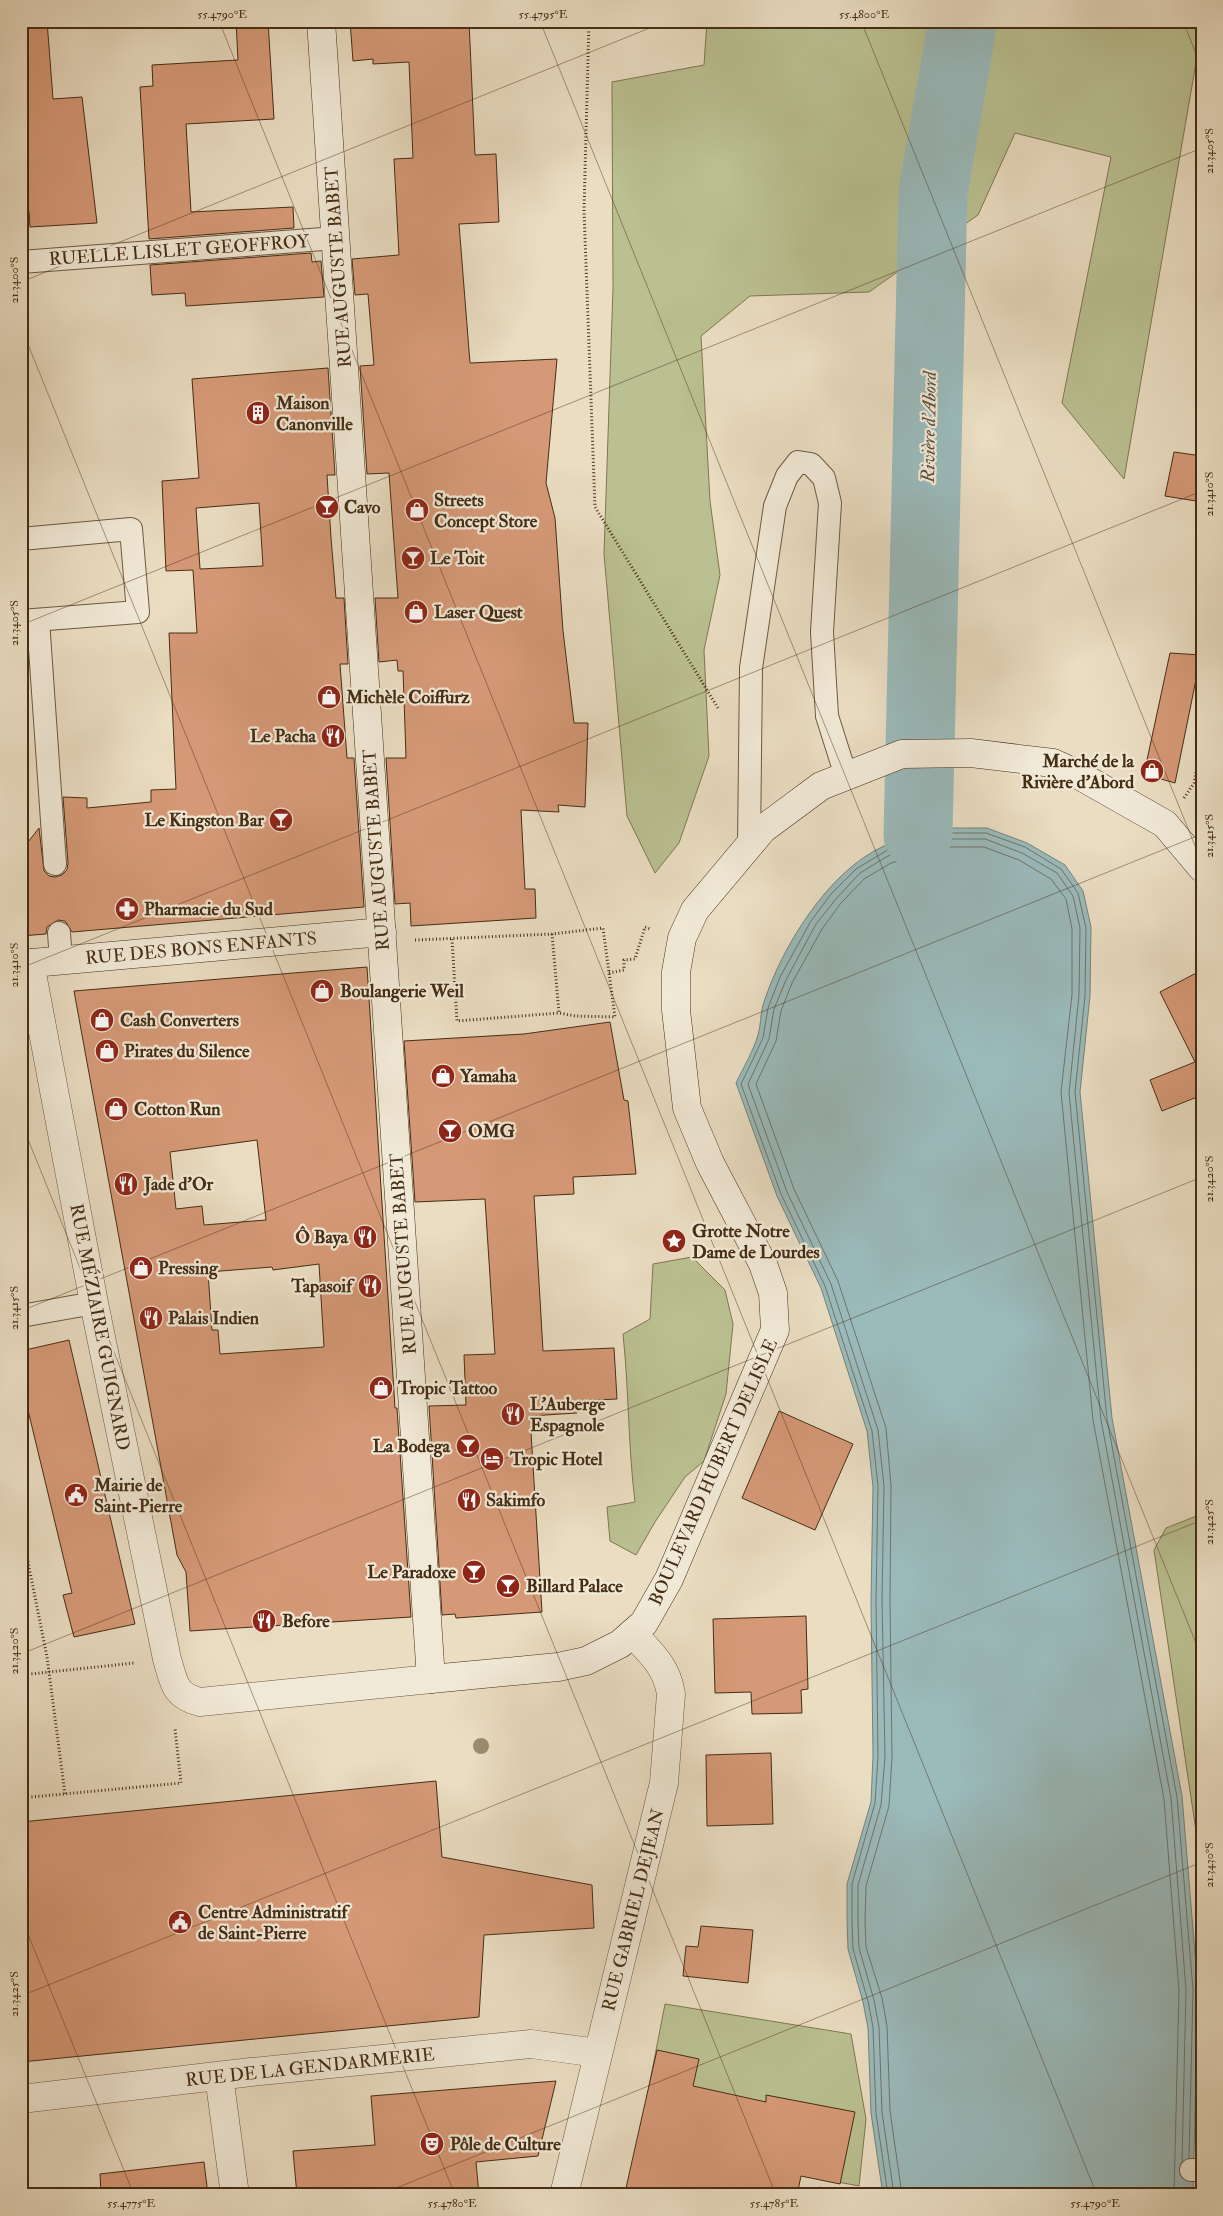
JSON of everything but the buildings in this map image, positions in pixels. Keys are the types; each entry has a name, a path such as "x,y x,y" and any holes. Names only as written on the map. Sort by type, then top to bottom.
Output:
{"street":[{"name":"RUE AUGUSTE BABET","path":"321,21 431,1679"},
{"name":"BOULEVARD HUBERT DELISLE","path":"182,1694 200,1702 558,1667 586,1661 603,1653 633,1634 654,1610 775,1330 772,1292 763,1264 710,1163 687,1108 679,1052 676,1010 676,972 682,938 695,910 763,829 821,786 902,754 971,753 1053,763 1133,804 1165,824 1201,867"},
{"name":"RUE DES BONS ENFANTS","path":"26,963 382,932"},
{"name":"RUE MÉZIAIRE GUIGNARD","path":"26,963 167,1659 182,1694"},
{"name":"RUE GABRIEL DEJEAN","path":"564,2195 664,1783 671,1694 669,1682 658,1660 633,1634"},
{"name":"RUE DE LA GENDARMERIE","path":"21,2099 219,2076 531,2044 598,2053"},
{"path":"219,2076 235,2195"}],"lane":[{"name":"RUELLE LISLET GEOFFROY","path":"21,262 336,238"},
{"path":"749,846 751,668 775,506 787,476 798,462 812,464 824,478 830,503 822,632 827,716 846,776"},
{"path":"21,539 131,529 138,612 29,621 55,864"},
{"path":"59,933 61,960"},
{"path":"21,1316 94,1302"}],"path":[{"path":"589,21 584,210 595,507 720,711"},
{"path":"1165,824 1194,783 1202,740"},
{"path":"609,973 624,970 624,960 635,959 645,927 682,938"},
{"path":"409,941 552,934 603,928 615,1017 575,1016 559,1013 458,1021 452,939"},
{"path":"552,934 559,1013"},
{"path":"21,1527 49,1672 65,1794"},
{"path":"21,1675 167,1659"},
{"path":"21,1798 181,1783 172,1697 182,1694"}],"green space":[{"path":"707,21 1202,21 1202,28 1124,479 1062,403 1111,157 1015,133 978,215 869,292 750,296 701,336 710,501 720,575 704,650 709,756 679,843 655,873 627,816 604,554 613,288 612,82 704,65"},
{"path":"692,1257 725,1290 733,1324 726,1394 704,1461 685,1477 636,1555 610,1541 607,1507 635,1502 623,1334 650,1319 653,1264"},
{"path":"1202,1515 1202,1871 1154,1550 1166,1528"},
{"path":"665,2004 851,2034 866,2119 859,2186 732,2162 647,2097"},
{"path":"820,2187 837,2191 866,2189 873,2195 812,2195"}],"water":[{"path":"950,828 987,828 1027,843 1065,865 1083,891 1091,927 1090,996 1080,1092 1112,1418 1182,1796 1198,1990 1193,2195 883,2195 871,2113 868,2028 863,2002 848,1949 847,1921 847,1884 871,1802 873,1756 871,1600 873,1487 867,1431 821,1288 777,1196 736,1083 756,1041 763,1005 771,983 794,936 826,892 844,873 863,858 884,846"}],"waterway":[{"name":"Rivière d'Abord","path":"918,835 933,192 963,21"}],"place":[{"name":"Maison Canonville","path":"258,413"},
{"name":"Cavo","path":"327,507"},
{"name":"Streets Concept Store","path":"417,510"},
{"name":"Le Toit","path":"413,558"},
{"name":"Laser Quest","path":"416,612"},
{"name":"Michèle Coiffurz","path":"329,697"},
{"name":"Le Pacha","path":"333,736"},
{"name":"Marché de la Rivière d’Abord","path":"1152,771"},
{"name":"Le Kingston Bar","path":"281,820"},
{"name":"Pharmacie du Sud","path":"127,909"},
{"name":"Boulangerie Weil","path":"322,991"},
{"name":"Cash Converters","path":"102,1020"},
{"name":"Pirates du Silence","path":"107,1051"},
{"name":"Yamaha","path":"443,1076"},
{"name":"Cotton Run","path":"116,1109"},
{"name":"OMG","path":"450,1131"},
{"name":"Jade d'Or","path":"126,1184"},
{"name":"Ô Baya","path":"365,1237"},
{"name":"Grotte Notre Dame de Lourdes","path":"674,1241"},
{"name":"Pressing","path":"141,1268"},
{"name":"Tapasoif","path":"370,1286"},
{"name":"Palais Indien","path":"151,1318"},
{"name":"Tropic Tattoo","path":"381,1388"},
{"name":"L'Auberge Espagnole","path":"513,1414"},
{"name":"La Bodega","path":"468,1446"},
{"name":"Tropic Hotel","path":"492,1459"},
{"name":"Mairie de Saint-Pierre","path":"76,1495"},
{"name":"Sakimfo","path":"469,1500"},
{"name":"Le Paradoxe","path":"474,1572"},
{"name":"Billard Palace","path":"508,1586"},
{"name":"Before","path":"264,1621"},
{"name":"Centre Administratif de Saint-Pierre","path":"180,1922"},
{"name":"Pôle de Culture","path":"432,2144"}]}
